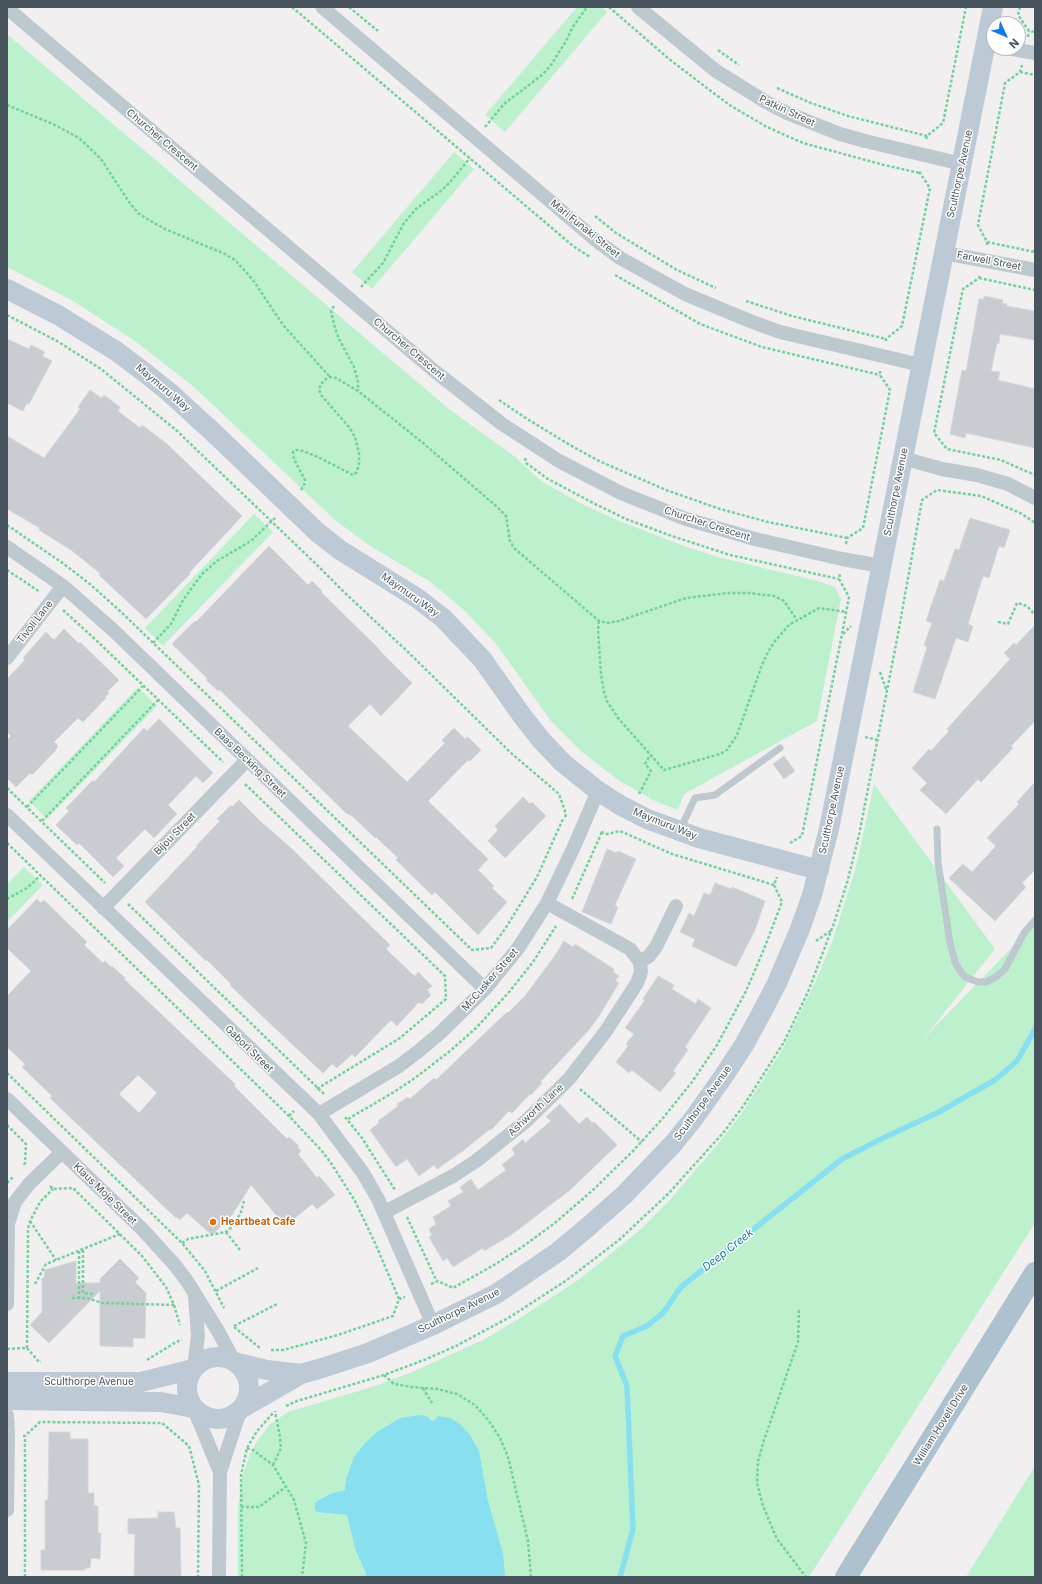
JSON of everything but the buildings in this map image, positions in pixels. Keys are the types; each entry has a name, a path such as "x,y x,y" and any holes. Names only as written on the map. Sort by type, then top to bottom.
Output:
{"main road":[{"name":"William Hovell Drive","path":"846,1577 1035,1273"}],"street":[{"name":"Mari Funaki Street","path":"322,7 597,241 620,258 685,294 721,310 780,332 922,365"},
{"name":"Patkin Street","path":"638,7 716,71 766,102 809,122 840,134 962,164"},
{"name":"Churcher Crescent","path":"7,8 432,369 502,424 559,461 621,493 686,519 755,539 842,559 882,566"},
{"name":"Sculthorpe Avenue","path":"241,1409 301,1374 368,1352 433,1325 496,1294 558,1252 624,1195 673,1144 694,1118 744,1045 778,983 800,929 819,870 829,829 962,164 987,56"},
{"name":"Farwell Street","path":"944,253 1035,270"},
{"name":"Maymuru Way","path":"7,289 58,315 116,351 144,372 169,392 216,435 317,532 340,550 417,598 443,618 482,659 542,741 563,763 598,791 630,811 647,819 699,838 819,870"},
{"path":"902,458 977,475 1008,484 1035,498"},
{"name":"Baas Becking Street","path":"7,547 63,586 113,630 485,989"},
{"name":"Tivoli Lane","path":"7,658 63,586"},
{"name":"Bijou Street","path":"103,908 247,760"},
{"name":"McCusker Street","path":"319,1114 399,1066 439,1034 485,989 519,947 547,903 573,849 598,791"},
{"name":"Gabori Street","path":"7,815 319,1114 363,1173 384,1212 433,1325"},
{"path":"547,903 623,944 636,955 640,962 649,956 656,947 676,906"},
{"name":"Ashworth Lane","path":"384,1212 453,1176 525,1122 569,1079 606,1031 638,983 641,972 640,962"},
{"name":"Klaus Moje Street","path":"7,1099 158,1246 188,1281 236,1362"},
{"path":"7,1304 8,1224 15,1202 29,1184 62,1152"},
{"name":"Klaus Moje Street","path":"193,1368 198,1336 195,1294"},
{"path":"219,1577 220,1472 241,1409 247,1401 249,1385 247,1377 236,1362 226,1358 208,1358 193,1368 186,1384 188,1400 193,1408 220,1472"},
{"name":"Sculthorpe Avenue","path":"236,1362 267,1370 301,1374"},
{"name":"Sculthorpe Avenue","path":"7,1382 141,1382 193,1368"},
{"name":"Sculthorpe Avenue","path":"7,1400 153,1402 193,1408"},
{"path":"193,1408 202,1416 211,1420 227,1418 241,1409"},
{"path":"7,1415 7,1510"}],"lane":[{"path":"680,831 695,798 715,795 780,748"},
{"path":"936,830 938,862 950,943 954,962 965,977 978,982 986,982 996,977 1005,969 1024,933 1035,920"}],"path":[{"path":"292,7 573,246"},
{"path":"476,138 504,104 542,75 551,65 572,28 587,7"},
{"path":"609,7 669,59"},
{"path":"494,396 524,417 599,461 666,490 720,509 768,522 847,538 863,528 890,390 880,375 880,356 886,339 902,326 904,319 930,188 920,172 927,136 943,123 966,7"},
{"path":"1020,7 1018,15 1029,31 1035,32"},
{"path":"718,50 744,68"},
{"path":"1020,72 1035,75"},
{"path":"774,87 811,103 848,116 927,136"},
{"path":"7,106 53,124 79,138 101,159 129,202 138,213 165,230 209,247 234,260 253,280 282,325 330,377 336,378 358,391 423,443 496,506 506,516 510,541 514,548 599,621 608,623 619,621 686,598 728,592 774,596 784,601 797,620"},
{"path":"358,284 362,287 382,263 404,223 416,209 442,190 470,158"},
{"path":"594,216 616,233 671,266 720,290"},
{"path":"987,242 1035,252"},
{"path":"979,278 1035,290"},
{"path":"742,299 792,316 886,339"},
{"path":"335,304 331,311 335,328 339,339 354,367 358,382 358,391"},
{"path":"7,315 57,341 101,369 176,430 511,752 559,794 566,818 562,821 537,877 505,929 491,948 471,949"},
{"path":"297,494 305,483 294,459 293,452 296,450 318,457 353,475 356,473 359,465 360,454 352,432 321,395 319,389 326,379 330,377"},
{"path":"947,449 1001,460 1035,475"},
{"path":"242,1577 241,1475 247,1448 257,1431 275,1412 297,1401 384,1375 424,1360 443,1352 510,1317 567,1280 590,1263 642,1219 698,1163 723,1133 763,1076 784,1042 808,992 832,929 847,883 870,782 922,500 937,490 980,496 1022,514 1035,523"},
{"path":"153,643 172,624 183,600 202,574 217,561 251,541 272,521"},
{"path":"399,1299 438,1281 453,1288 494,1265 525,1245 556,1222 642,1142 663,1118 717,1045 746,991 782,902 774,885 786,846 802,836 849,597 839,579 847,538"},
{"path":"7,570 52,601 98,641 234,774 446,976 446,999 400,1038 318,1088 7,788"},
{"path":"998,622 1008,624 1017,603 1027,606 1035,615"},
{"path":"599,621 598,630 601,674 607,701 626,728 664,770 720,754 727,750 737,735 768,652 775,641 789,625 818,608 846,612"},
{"path":"27,807 143,686"},
{"path":"42,821 158,700"},
{"path":"602,832 607,834 620,831 672,854 774,885"},
{"path":"7,843 289,1116 322,1151 355,1201 375,1242 399,1299 393,1316 338,1335 283,1350 269,1350"},
{"path":"7,899 27,888 41,875"},
{"path":"7,1073 182,1243 205,1271 225,1312"},
{"path":"569,1079 642,1142"},
{"path":"348,1119 390,1181 437,1282"},
{"path":"7,1125 26,1144 25,1163"},
{"path":"46,1362 39,1362 27,1348 28,1229 30,1221 40,1202 53,1189 73,1188 120,1234 154,1271 166,1287 174,1305 180,1326"},
{"path":"182,1243 188,1239 226,1232 234,1224 241,1212 244,1200"},
{"path":"30,1221 56,1260"},
{"path":"226,1232 240,1250"},
{"path":"35,1284 46,1264 79,1252 120,1234"},
{"path":"83,1250 83,1293 93,1294"},
{"path":"79,1252 79,1298"},
{"path":"216,1291 258,1268"},
{"path":"72,1298 87,1298 102,1303 174,1305"},
{"path":"233,1327 277,1304"},
{"path":"799,1310 798,1342 764,1440 758,1461 757,1483 763,1506 778,1539 806,1577"},
{"path":"229,1323 262,1351"},
{"path":"144,1362 176,1342 184,1339"},
{"path":"7,1349 27,1348"},
{"path":"384,1375 394,1384 437,1389 457,1394 475,1405 489,1421 500,1438 508,1457 517,1490 528,1542 531,1577"},
{"path":"422,1388 432,1403"},
{"path":"273,1466 281,1448 275,1412"},
{"path":"25,1577 26,1436 40,1422 162,1423 189,1446 199,1485 198,1577"},
{"path":"8,1435 26,1436"},
{"path":"247,1448 253,1450 273,1466 287,1486 294,1500 306,1543 302,1577"},
{"path":"241,1507 258,1507 287,1486"}],"green space":[{"path":"577,7 601,7 607,12 505,132 485,115"},
{"path":"7,34 449,409 514,456 541,481 584,505 617,520 684,546 718,557 818,581 835,587 841,599 817,721 684,794 678,810 657,802 618,780 582,752 550,720 497,645 465,611 429,581 370,546 335,520 194,387 135,341 73,301 7,267"},
{"path":"454,152 474,169 372,289 352,272"},
{"path":"254,514 273,532 163,646 145,628"},
{"path":"138,687 157,706 47,819 29,801"},
{"path":"874,784 995,949 924,1038 1035,924 1035,1223 809,1577 238,1577 238,1508 241,1480 250,1454 270,1424 288,1412 375,1386 412,1372 483,1340 517,1320 581,1278 641,1229 668,1202 718,1144 741,1114 783,1048 817,978 832,942 856,867"},
{"path":"24,867 43,885 7,922 7,884"},
{"path":"1035,1466 1035,1577 966,1577"}],"water":[{"path":"421,1415 426,1416 432,1421 438,1416 450,1418 459,1423 470,1435 479,1451 488,1501 503,1553 505,1577 365,1577 366,1573 356,1551 347,1515 317,1512 315,1510 315,1503 319,1500 330,1494 345,1490 346,1480 354,1457 365,1443 377,1432 400,1418"}],"waterway":[{"name":"Deep Creek","path":"620,1577 633,1529 627,1386 615,1356 623,1336 647,1326 663,1313 681,1287 842,1159 937,1113 995,1080 1017,1061 1035,1029"}],"place":[{"name":"Heartbeat Cafe","path":"213,1222"}]}
